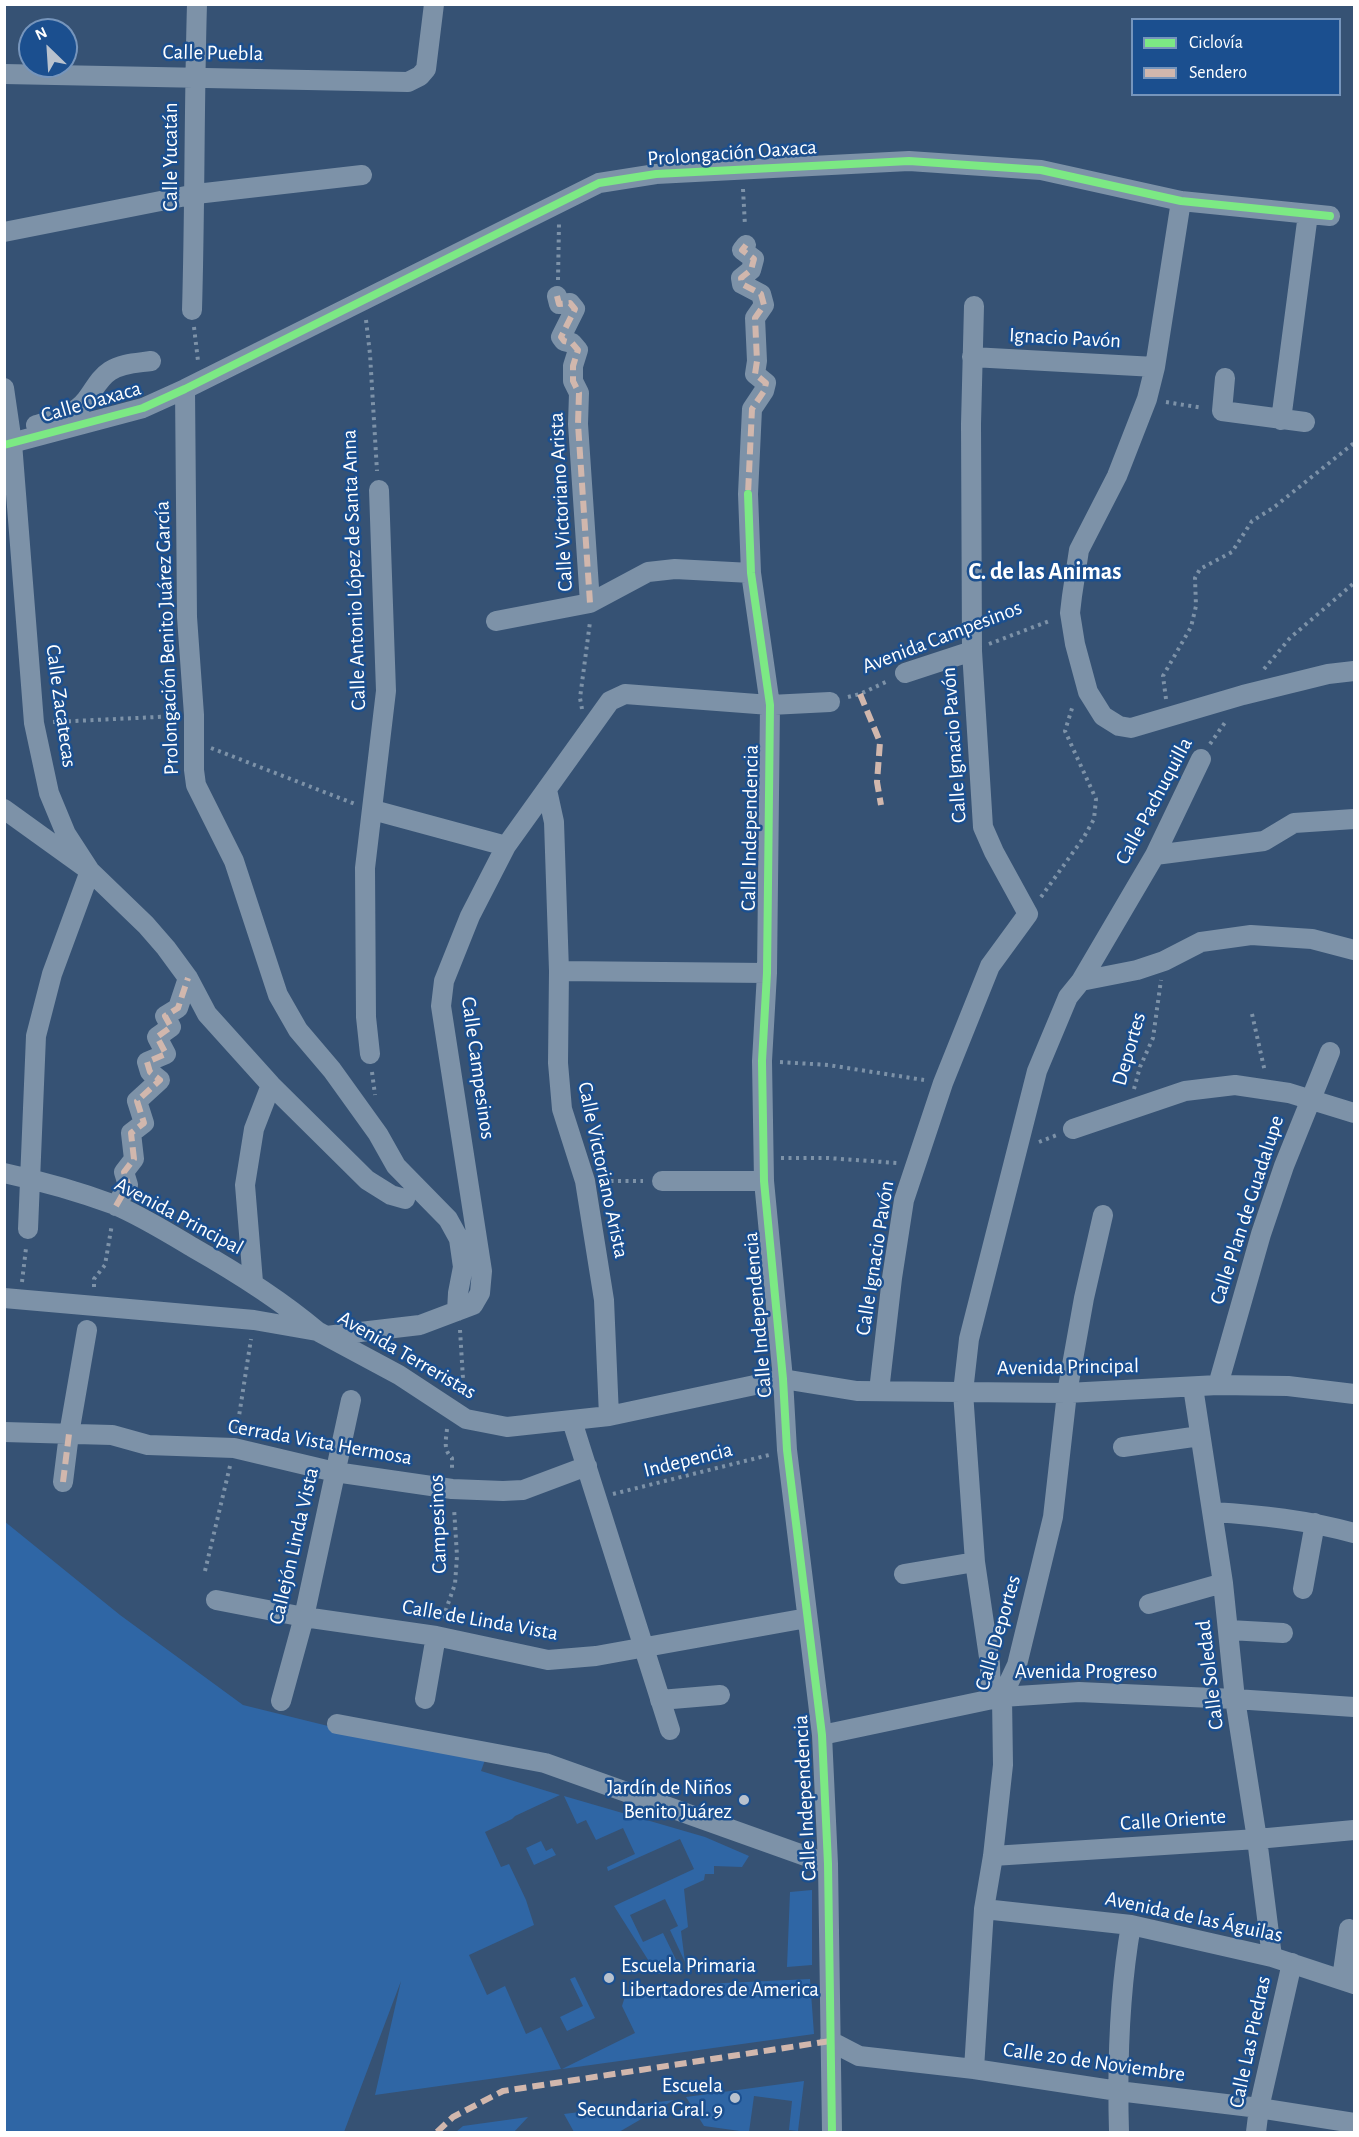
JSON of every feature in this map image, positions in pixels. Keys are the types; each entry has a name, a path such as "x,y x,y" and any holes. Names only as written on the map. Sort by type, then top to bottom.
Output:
{"street":[{"name":"Calle Yucatán","path":"192,310 196,194 197,4"},
{"name":"Calle Puebla","path":"4,74 408,82 420,76 426,69 434,4"},
{"name":"Prolongación Oaxaca","path":"185,389 599,183 656,174 909,162 1041,170 1181,201 1330,216"},
{"path":"4,232 196,194 362,175"},
{"path":"1181,201 1155,367 1147,399 1117,476 1078,550 1070,613 1075,644 1088,692 1103,716 1119,726 1131,728 1243,695 1328,674 1354,671"},
{"path":"1281,420 1308,214"},
{"name":"Calle Independencia","path":"746,245 742,250 754,259 751,270 741,278 742,284 761,294 764,305 755,318 757,361 755,374 766,383 764,391 752,409 748,494 751,573 770,705 767,973 762,1061 764,1180 783,1379 787,1450 822,1735 828,1864 832,2133"},
{"name":"Calle Victoriano Arista","path":"557,296 559,304 570,303 575,309 561,337 564,341 573,343 578,350 573,366 573,381 579,393 578,424 590,603"},
{"name":"Calle Ignacio Pavón","path":"879,1391 902,1211 915,1165 943,1083 990,966 1028,914 982,827 972,651 974,306"},
{"name":"Ignacio Pavón","path":"972,357 1155,367"},
{"path":"9,440 73,412 85,402 99,381 110,371 123,365 151,361"},
{"path":"1225,378 1222,411 1305,422"},
{"name":"Calle Zacatecas","path":"4,388 9,440 10,499 34,723 49,793 66,834 90,871"},
{"name":"Calle Oaxaca","path":"9,440 143,408 185,389"},
{"name":"Prolongación Benito Juárez García","path":"185,389 187,617 196,785 234,861 278,994 298,1030 332,1070 378,1134 396,1166 448,1219 459,1239 463,1267 457,1311"},
{"name":"Calle Antonio López de Santa Anna","path":"370,1054 366,1017 365,868 386,691 379,490"},
{"path":"496,621 590,603 648,572 675,570 751,573"},
{"name":"Avenida Campesinos","path":"905,673 972,651"},
{"name":"Calle Campesinos","path":"322,1334 420,1325 473,1305 480,1293 482,1271 441,1006 444,981 470,916 506,846 610,701 625,694 770,705 830,702"},
{"name":"Calle Pachuquilla","path":"1018,1149 1037,1071 1068,997 1082,981 1155,855 1200,759"},
{"name":"Calle Victoriano Arista","path":"547,790 554,822 559,971 558,1063 561,1109 585,1180 604,1300 609,1416"},
{"path":"4,809 90,871 146,925 188,978 207,1014 271,1085 367,1180 391,1195 405,1199"},
{"path":"373,810 506,846"},
{"path":"1155,855 1264,841 1294,823 1354,819"},
{"path":"28,1229 36,1036 52,974 90,871"},
{"path":"1082,981 1137,970 1164,961 1201,942 1251,935 1312,939 1354,950"},
{"path":"559,971 767,973"},
{"path":"116,1206 128,1185 124,1172 134,1159 131,1133 144,1124 137,1101 160,1080 150,1072 147,1062 166,1054 157,1037 171,1027 165,1016 178,1008 188,978"},
{"name":"Calle Plan de Guadalupe","path":"1218,1385 1261,1234 1310,1099 1330,1052"},
{"path":"253,1282 245,1185 254,1129 271,1085"},
{"path":"1073,1129 1185,1092 1235,1085 1310,1099 1354,1113"},
{"path":"996,1698 975,1562 963,1392 969,1339 1018,1149"},
{"name":"Avenida Principal","path":"4,1173 116,1206 171,1234 253,1282 322,1334"},
{"path":"662,1181 764,1180"},
{"name":"Calle Deportes","path":"974,2070 984,1909 993,1856 1003,1764 996,1698 1017,1665 1053,1517 1067,1393 1084,1298 1103,1215"},
{"name":"Avenida Terreristas","path":"12,1299 254,1320 322,1334 399,1375 460,1416 507,1427 609,1416 783,1379"},
{"path":"63,1482 87,1330"},
{"name":"Avenida Principal","path":"783,1379 857,1391 1067,1393 1218,1385 1288,1386 1354,1394"},
{"name":"Calle Soledad","path":"1193,1387 1223,1583 1235,1699 1257,1839 1272,1957"},
{"name":"Callejón Linda Vista","path":"281,1701 304,1617 351,1400"},
{"path":"572,1421 670,1730"},
{"name":"Cerrada Vista Hermosa","path":"4,1432 112,1436 148,1445 234,1448 335,1472 452,1489 523,1490 587,1466"},
{"path":"1123,1448 1200,1436"},
{"path":"1212,1512 1268,1515 1354,1533"},
{"path":"1302,1589 1315,1523"},
{"path":"904,1574 975,1562"},
{"path":"1149,1604 1223,1583"},
{"name":"Calle de Linda Vista","path":"216,1600 304,1617 436,1636 548,1660 596,1656 807,1618"},
{"path":"1229,1630 1282,1633"},
{"path":"424,1699 436,1636"},
{"name":"Avenida Progreso","path":"822,1735 996,1698 1079,1692 1354,1707"},
{"path":"660,1700 720,1695"},
{"path":"337,1724 545,1763 828,1864"},
{"name":"Calle Oriente","path":"993,1856 1257,1839 1354,1830"},
{"name":"Avenida de las Águilas","path":"984,1909 1131,1925 1272,1957 1348,1982"},
{"path":"1119,2133 1118,2091 1123,1969 1131,1925"},
{"path":"1348,1982 1349,1929"},
{"name":"Calle Las Piedras","path":"1256,2133 1259,2108 1292,1963"},
{"name":"Calle 20 de Noviembre","path":"830,2041 859,2056 1259,2108 1354,2123"}],"path":[{"path":"742,170 746,245"},
{"path":"557,296 559,219"},
{"path":"192,310 199,363 209,360"},
{"path":"1147,399 1222,411"},
{"path":"1168,718 1163,676 1191,627 1196,606 1195,578 1200,569 1232,552 1252,521 1273,508 1354,444"},
{"path":"1263,670 1290,638 1354,583"},
{"path":"1028,914 1084,837 1094,819 1096,799 1065,731 1072,705 1088,692"},
{"path":"34,723 194,715"},
{"path":"194,741 373,810"},
{"path":"1252,1014 1270,1090"},
{"path":"762,1061 828,1065 943,1083"},
{"path":"1018,1149 1073,1129"},
{"path":"764,1157 828,1158 915,1165"},
{"path":"585,1180 662,1181"},
{"path":"90,1305 94,1279 105,1265 116,1206"},
{"path":"12,1299 28,1229"},
{"path":"457,1311 460,1416"},
{"path":"205,1571 234,1448 254,1320"}],"shaded area":[{"path":"4,1521 120,1615 243,1705 393,1742 485,1760 481,1771 560,1795 485,1832 501,1867 509,1864 526,1900 534,1925 469,1955 487,1995 505,1986 526,2034 541,2027 561,2069 375,2095 401,1981 344,2132 5,2132"},
{"path":"564,1796 705,1837 749,1856 742,1867 714,1866 714,1874 705,1874 704,1880 684,1889 688,1927 681,1931 685,1962 670,1930 678,1926 665,1899 630,1915 643,1942 663,1933 682,1972 657,1974 614,1906 694,1869 680,1839 608,1871 607,1867 635,1854 623,1828 596,1840 586,1820 577,1824"},
{"path":"541,1841 546,1851 552,1848 556,1855 534,1865 526,1848"},
{"path":"812,1890 812,1965 787,1967 790,1892"},
{"path":"575,1977 595,2018 567,2031 560,2017 583,2006 570,1979"},
{"path":"810,1979 814,2034 562,2069 635,2033 622,2006 626,1993 639,1987"},
{"path":"804,2081 798,2131 789,2130 792,2101 754,2096 749,2132 747,2132 704,2126 686,2097"},
{"path":"674,2100 619,2132 574,2132 564,2114"},
{"path":"528,2117 514,2132 456,2132 463,2126"}],"marked path":[{"path":"746,245 742,250 754,259 751,270 741,278 742,284 761,294 764,305 755,318 757,361 755,374 766,383 764,391 752,409 748,494"},
{"path":"557,296 559,304 570,303 575,309 561,337 564,341 572,343 578,350 573,366 573,381 579,393 578,424 590,603"},
{"path":"860,694 880,742 877,782 881,805"},
{"path":"116,1206 128,1185 124,1172 134,1159 131,1133 144,1123 137,1101 160,1080 150,1072 147,1062 166,1054 157,1037 171,1027 165,1016 178,1008 188,978"},
{"path":"63,1482 69,1434"},
{"path":"437,2132 453,2117 503,2091 830,2041"}],"cycle path":[{"path":"4,445 143,408 599,183 656,174 909,161 1041,170 1181,201 1330,216"},
{"path":"748,494 751,573 770,705 767,973 762,1061 764,1181 783,1379 787,1450 822,1735 828,1864 832,2132"}],"place":[{"name":"Jardín de Niños Benito Juárez","path":"744,1800"},
{"name":"Escuela Primaria Libertadores de America","path":"609,1978"},
{"name":"Escuela Secundaria Gral. 9","path":"735,2098"}],"district":[{"name":"C. de las Animas","path":"1045,572"}]}
